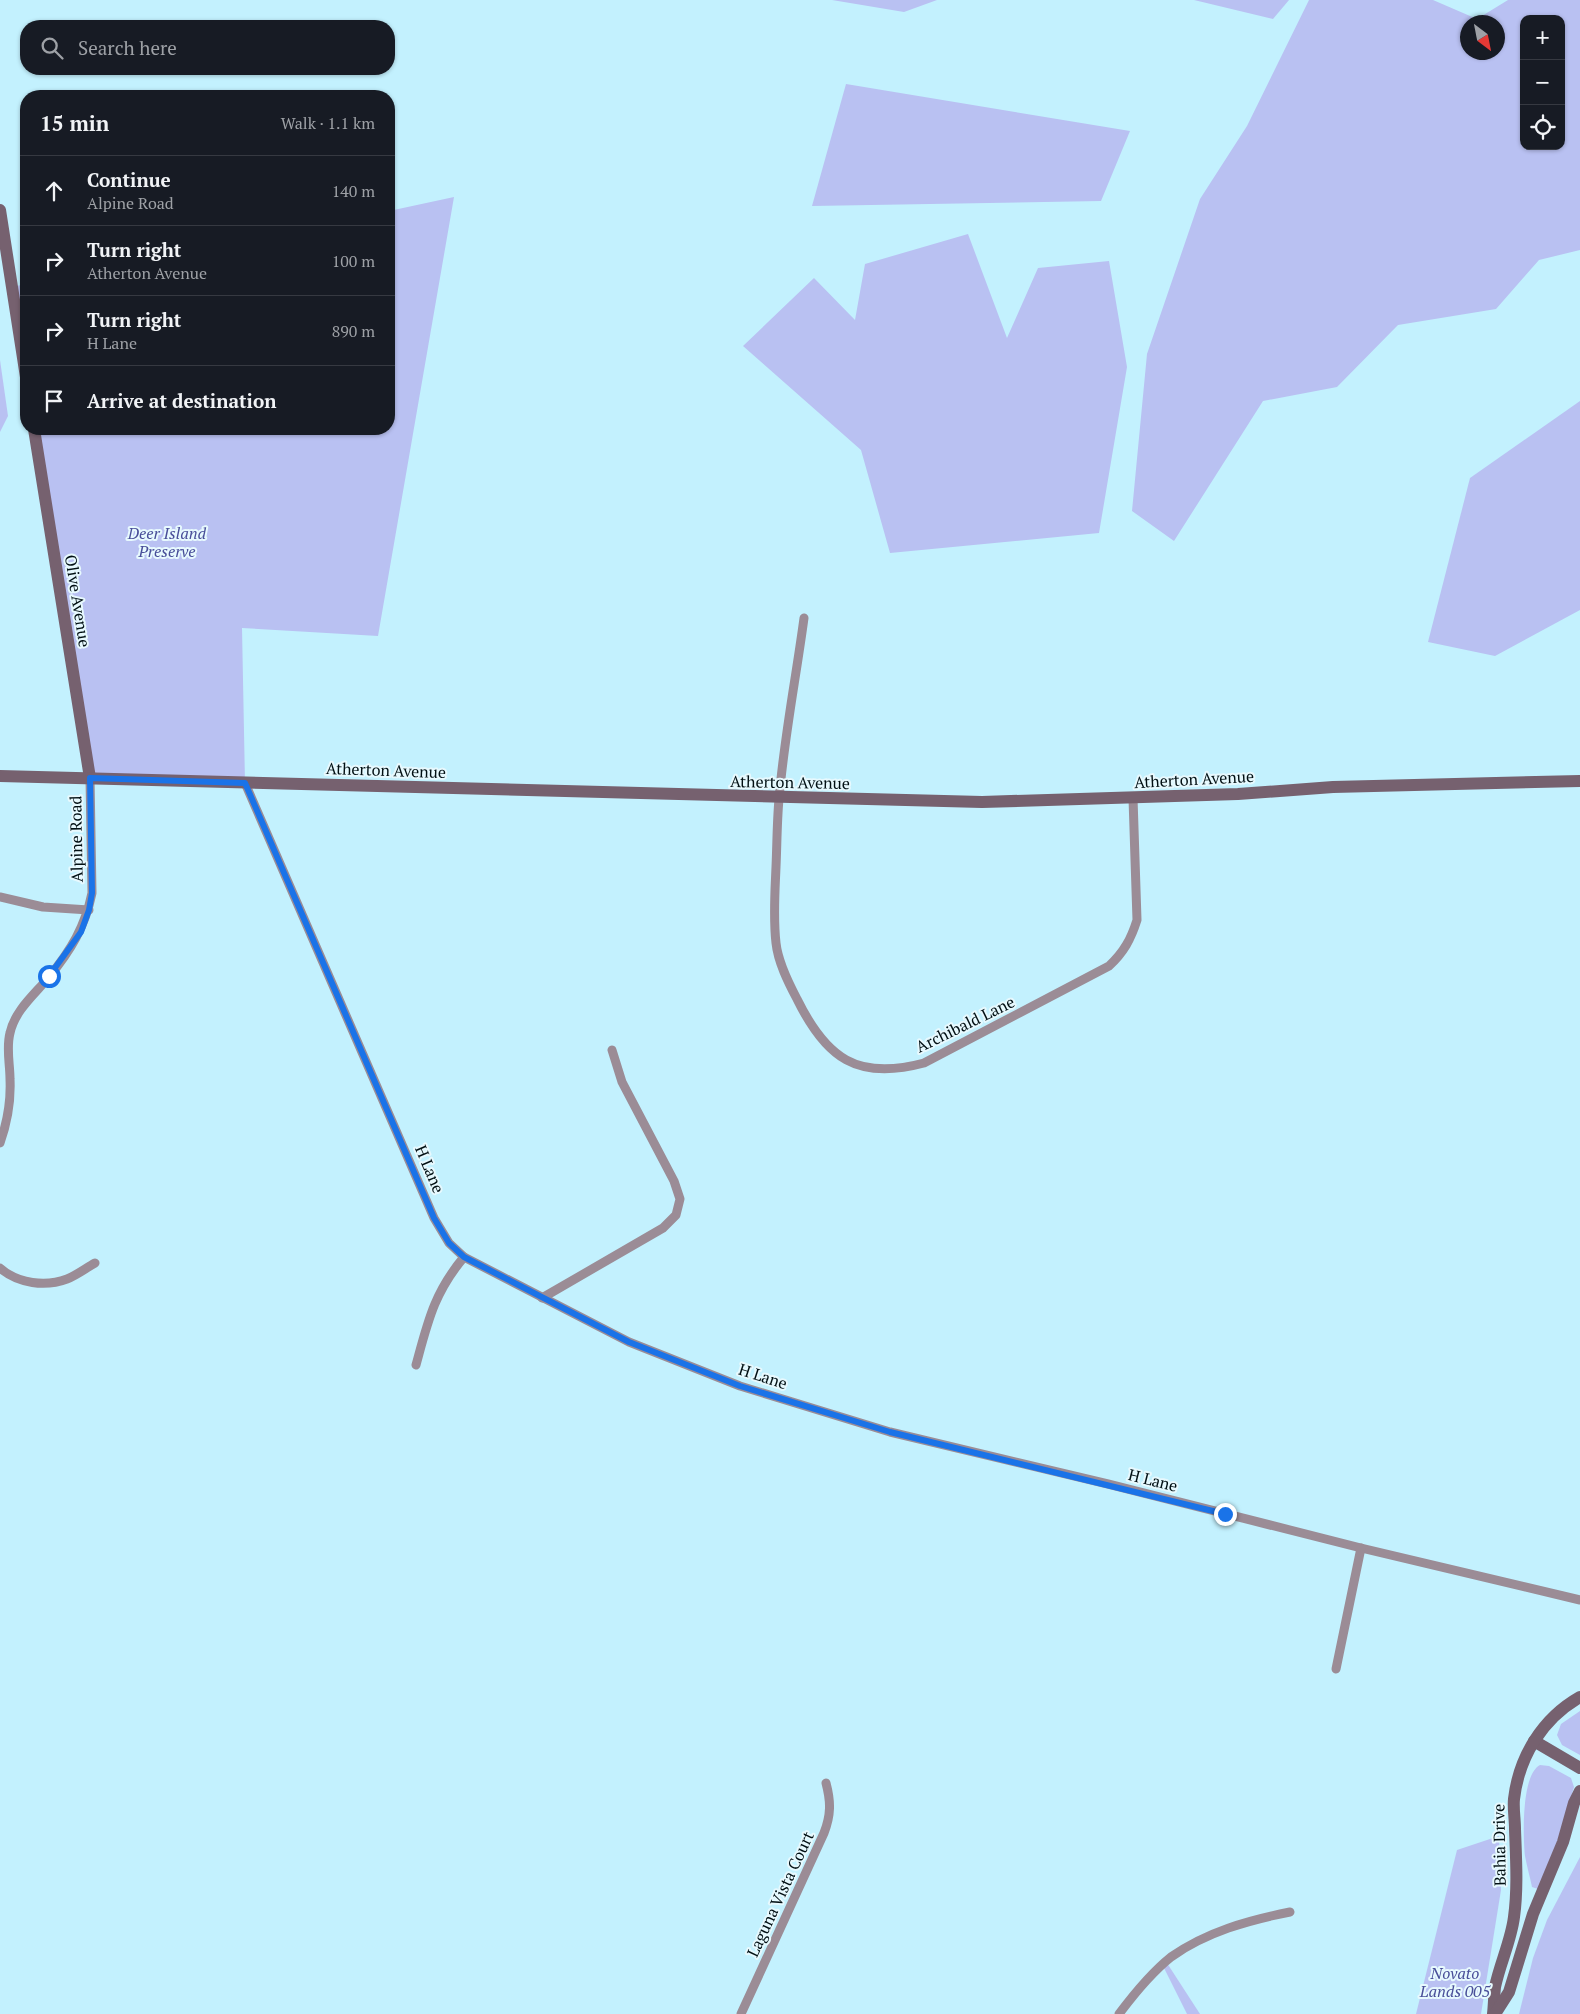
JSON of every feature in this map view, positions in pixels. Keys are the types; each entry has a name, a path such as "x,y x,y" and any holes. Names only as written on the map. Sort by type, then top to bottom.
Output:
{"main road":[{"path":"0,210 20,338"},
{"name":"Olive Avenue","path":"35,435 90,778"},
{"name":"Atherton Avenue","path":"0,776 982,802 1133,798 1352,787 1580,781"},
{"name":"Bahia Drive","path":"1494,2014 1495,1988 1514,1918 1516,1888 1514,1799 1521,1769 1534,1740 1546,1724 1566,1705 1580,1696"},
{"path":"1534,1740 1580,1768"},
{"name":"Bahia Drive","path":"1494,2014 1509,1992 1533,1914 1563,1842 1574,1803 1580,1791"}],"street":[{"name":"Archibald Lane","path":"804,618 779,798 774,912 776,945 783,968 808,1022 833,1052 847,1061 878,1070 900,1070 924,1063 1109,966 1121,954 1131,938 1137,920 1133,798"},
{"name":"Alpine Road","path":"0,1143 8,1109 10,1032 22,1007 49,976 81,932 89,910 92,893 90,778"},
{"name":"H Lane","path":"245,783 434,1218 449,1243 464,1257 629,1342 740,1386 890,1432 1108,1484 1360,1548 1580,1600"},
{"path":"0,897 43,907 89,910"},
{"path":"0,1031 10,1032"},
{"path":"542,1298 663,1228 676,1215 680,1199 674,1181 622,1082 612,1050"},
{"path":"416,1365 430,1312 448,1276 464,1257"},
{"path":"0,1268 6,1273 24,1281 46,1284 67,1278 94,1263"},
{"path":"1336,1669 1360,1548"},
{"name":"Laguna Vista Court","path":"741,2014 830,1817 831,1801 826,1783"},
{"path":"1119,2014 1139,1987 1171,1957 1211,1934 1262,1917 1290,1912"}],"green space":[{"path":"832,0 937,0 904,12"},
{"path":"1194,0 1289,0 1273,19"},
{"path":"1309,0 1433,0 1468,15 1460,15 1460,60 1505,60 1505,15 1484,15 1508,0 1580,0 1580,250 1539,260 1496,309 1398,325 1337,387 1263,401 1174,541 1132,511 1147,354 1200,199 1247,126"},
{"path":"846,84 1130,131 1101,201 812,206"},
{"name":"Deer Island Preserve","path":"454,197 378,636 242,628 245,783 90,778 35,435 395,435 395,210"},
{"path":"968,234 1007,338 1038,268 1109,261 1127,367 1099,533 890,553 861,450 743,346 814,278 855,320 865,264"},
{"path":"20,285 20,338 12,287"},
{"path":"0,360 8,416 0,432"},
{"path":"1580,401 1580,610 1495,656 1428,642 1470,478"},
{"path":"1580,1711 1580,1755 1562,1745 1557,1735 1561,1724"},
{"path":"1540,1765 1549,1766 1571,1778 1574,1787 1559,1837 1538,1889 1532,1887 1526,1860 1524,1821 1529,1781 1534,1771"},
{"name":"Novato Lands 005","path":"1499,1836 1501,1890 1481,2014 1416,2014 1457,1850"},
{"path":"1580,1857 1580,2014 1519,2014 1533,1958 1547,1920"},
{"path":"1165,1960 1200,2014 1187,2014 1161,1962"}],"route":[{"path":"49,976 81,932 89,910 92,893 90,778 245,783 434,1218 449,1243 464,1257 629,1342 740,1386 890,1432 1225,1514"}]}
